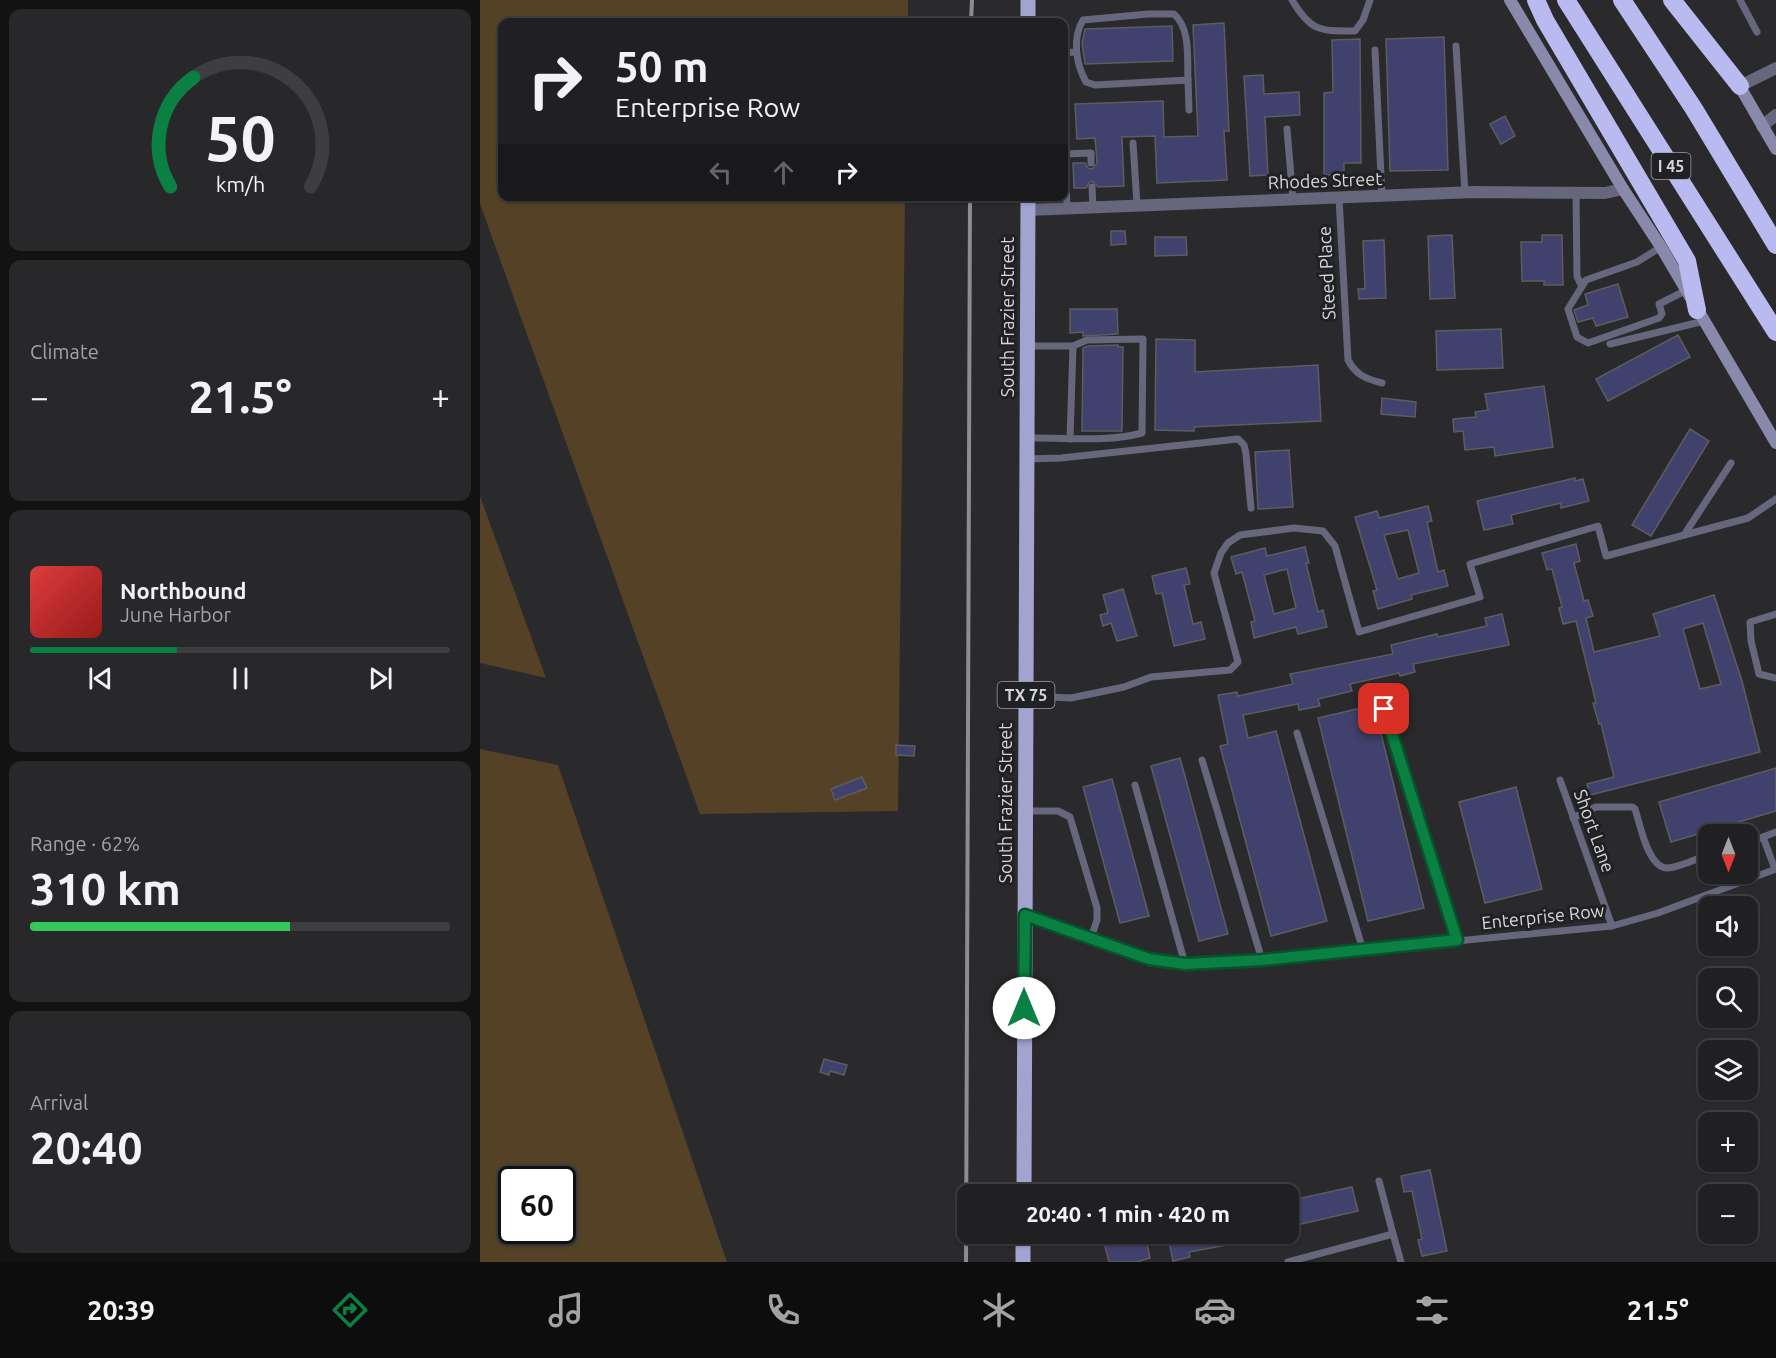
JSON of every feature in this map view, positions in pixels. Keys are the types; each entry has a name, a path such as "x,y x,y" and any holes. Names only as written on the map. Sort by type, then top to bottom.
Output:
{"highway":[{"path":"1536,0 1545,20 1687,261 1700,316"},
{"name":"I 45","path":"1566,0 1776,332"},
{"name":"I 45","path":"1622,0 1694,109 1776,245"},
{"path":"1672,0 1740,86"}],"main road":[{"path":"1028,0 1028,18"},
{"path":"1510,0 1623,189 1661,247 1776,443"},
{"path":"1682,0 1740,86 1776,148"},
{"name":"South Frazier Street","path":"1024,1184 1028,203"},
{"path":"1023,1244 1023,1262"}],"street":[{"path":"1740,86 1776,68"},
{"path":"1762,126 1776,116"},
{"name":"Rhodes Street","path":"1028,203 1067,209 1137,204 1465,193 1605,194 1623,189"}],"lane":[{"path":"1292,0 1304,20 1324,31 1355,31 1363,20 1370,0"},
{"path":"1740,0 1757,32"},
{"path":"1188,80 1095,85 1086,82 1077,52 1078,27 1083,20 1174,14 1181,20 1185,31 1188,80 1189,110"},
{"path":"1456,46 1465,193"},
{"path":"1375,50 1382,196"},
{"path":"1068,53 1077,52"},
{"path":"1287,129 1293,200"},
{"path":"1134,143 1137,204"},
{"path":"1068,154 1091,153 1091,163"},
{"path":"1092,187 1093,208"},
{"path":"1576,193 1577,276 1581,285"},
{"name":"Steed Place","path":"1339,198 1348,360 1354,371 1367,380 1382,383"},
{"path":"1067,201 1067,209"},
{"path":"1661,247 1637,262 1586,280 1581,285 1568,309 1577,337 1588,343 1659,318 1662,314 1659,304 1685,291"},
{"path":"1610,344 1700,316"},
{"path":"1028,346 1073,346 1087,340 1143,339 1142,433 1123,438 1028,438"},
{"path":"1070,439 1073,346"},
{"path":"1028,459 1061,458 1238,439 1244,445 1246,454 1251,508"},
{"path":"1684,535 1731,463"},
{"path":"1026,696 1071,698 1124,687 1151,677 1230,670 1238,662 1214,573 1221,553 1228,543 1240,535 1294,528 1323,531 1335,546 1359,632 1480,597 1470,564 1598,526 1606,556 1748,518 1776,499"},
{"path":"1776,614 1750,622 1751,641 1759,674 1776,678"},
{"path":"1384,709 1457,940"},
{"path":"1296,733 1364,950"},
{"path":"1202,760 1262,960"},
{"name":"Short Lane","path":"1560,780 1612,926"},
{"path":"1136,785 1185,964"},
{"path":"1573,818 1596,807 1632,807 1635,809 1653,861 1668,868 1698,858"},
{"path":"1026,811 1058,811 1070,817 1096,908 1096,920 1091,939"},
{"path":"1758,839 1776,832"},
{"path":"1763,837 1775,869"},
{"name":"Enterprise Row","path":"1025,915 1149,959 1185,964 1262,960 1612,926 1658,913 1775,869"},
{"path":"1379,1181 1401,1262"},
{"path":"1288,1262 1393,1234"}],"shaded area":[{"path":"480,0 908,0 908,18 498,18 498,201 905,201 898,811 700,814 480,204"},
{"path":"480,496 546,678 480,663"},
{"path":"480,749 558,765 727,1262 480,1262"}],"building":[{"path":"1224,23 1229,131 1224,131 1227,180 1157,183 1155,136 1122,137 1124,186 1098,187 1092,181 1086,188 1074,188 1073,163 1085,163 1088,168 1092,169 1097,163 1095,138 1077,139 1075,104 1163,101 1164,137 1198,136 1193,25"},
{"path":"1172,26 1173,61 1085,64 1082,43 1085,29"},
{"path":"1444,37 1448,170 1390,171 1386,39"},
{"path":"1360,39 1361,163 1344,163 1344,175 1324,175 1324,93 1333,92 1332,40"},
{"path":"1263,75 1264,94 1299,92 1300,115 1265,117 1268,175 1250,176 1244,76"},
{"path":"1505,116 1515,136 1501,144 1490,124"},
{"path":"1111,231 1125,231 1126,244 1111,245"},
{"path":"1452,235 1455,298 1430,299 1428,236"},
{"path":"1542,235 1562,235 1563,285 1544,285 1544,281 1522,281 1521,242 1542,242"},
{"path":"1155,237 1186,237 1187,255 1155,256"},
{"path":"1384,240 1386,298 1359,299 1358,289 1365,289 1363,241"},
{"path":"1618,284 1628,317 1596,326 1593,318 1578,322 1574,310 1588,305 1585,294"},
{"path":"1070,309 1117,309 1118,334 1083,336 1083,332 1070,333"},
{"path":"1501,329 1503,368 1437,370 1436,331"},
{"path":"1678,335 1690,357 1608,401 1596,379"},
{"path":"1156,339 1195,340 1195,372 1318,365 1321,421 1194,427 1194,431 1155,430"},
{"path":"1118,345 1118,347 1123,347 1122,431 1082,431 1083,348"},
{"path":"1544,386 1553,447 1495,456 1494,447 1465,450 1463,431 1454,432 1453,419 1476,417 1475,412 1488,410 1485,394"},
{"path":"1382,398 1416,402 1415,417 1381,414"},
{"path":"1690,429 1709,441 1651,536 1632,525"},
{"path":"1289,450 1293,507 1258,509 1255,452"},
{"path":"1575,478 1575,481 1583,479 1589,501 1561,508 1561,503 1511,515 1513,524 1484,530 1477,501"},
{"path":"1428,506 1432,521 1427,522 1438,572 1444,570 1448,586 1411,595 1412,599 1378,609 1373,591 1377,590 1355,517 1377,511 1379,518","holes":["1408,530 1419,573 1398,579 1384,535"]},
{"path":"1576,544 1580,561 1574,563 1584,601 1588,600 1593,616 1586,618 1594,652 1660,636 1653,614 1714,595 1742,681 1760,752 1590,795 1587,784 1614,777 1601,724 1599,724 1593,703 1596,703 1576,621 1563,624 1559,608 1562,607 1552,569 1547,570 1542,553","holes":["1703,623 1721,684 1700,689 1683,629"]},
{"path":"1305,547 1309,563 1306,563 1318,612 1323,610 1327,627 1298,634 1296,627 1254,638 1251,622 1255,621 1242,572 1236,574 1231,557 1265,548 1267,556","holes":["1287,569 1296,608 1274,614 1264,575"]},
{"path":"1186,568 1190,584 1184,585 1193,624 1201,622 1205,639 1174,646 1162,593 1156,594 1152,576"},
{"path":"1123,589 1137,636 1117,641 1111,623 1103,626 1100,615 1108,613 1103,595"},
{"path":"1502,614 1509,645 1413,664 1415,672 1400,676 1399,673 1350,684 1352,691 1318,699 1320,706 1299,710 1298,704 1243,715 1248,738 1276,731 1327,921 1271,936 1220,746 1228,744 1218,695 1237,692 1238,696 1293,684 1290,674 1393,654 1391,645 1437,634 1438,637 1487,626 1485,618"},
{"path":"1374,705 1424,908 1368,921 1318,718"},
{"path":"896,745 915,746 914,756 896,755"},
{"path":"1180,758 1228,934 1199,941 1151,766"},
{"path":"1776,768 1776,811 1732,824 1698,824 1698,834 1671,842 1659,802"},
{"path":"862,777 867,788 835,800 831,789"},
{"path":"1112,779 1149,916 1120,923 1083,787"},
{"path":"1516,787 1542,889 1485,903 1459,802"},
{"path":"824,1059 847,1065 844,1075 830,1071 829,1075 820,1072"},
{"path":"1430,1170 1447,1251 1422,1256 1418,1240 1422,1239 1412,1191 1404,1192 1401,1176"},
{"path":"1352,1187 1358,1211 1299,1224 1299,1199"},
{"path":"1147,1244 1150,1258 1137,1262 1109,1262 1105,1246"},
{"path":"1169,1244 1233,1244 1189,1252 1190,1257 1173,1261"}],"railway":[{"path":"971,18 972,0"},
{"path":"966,1262 970,201"}],"route":[{"path":"1024,1008 1025,915 1149,959 1185,964 1262,960 1457,940 1384,709"}]}
